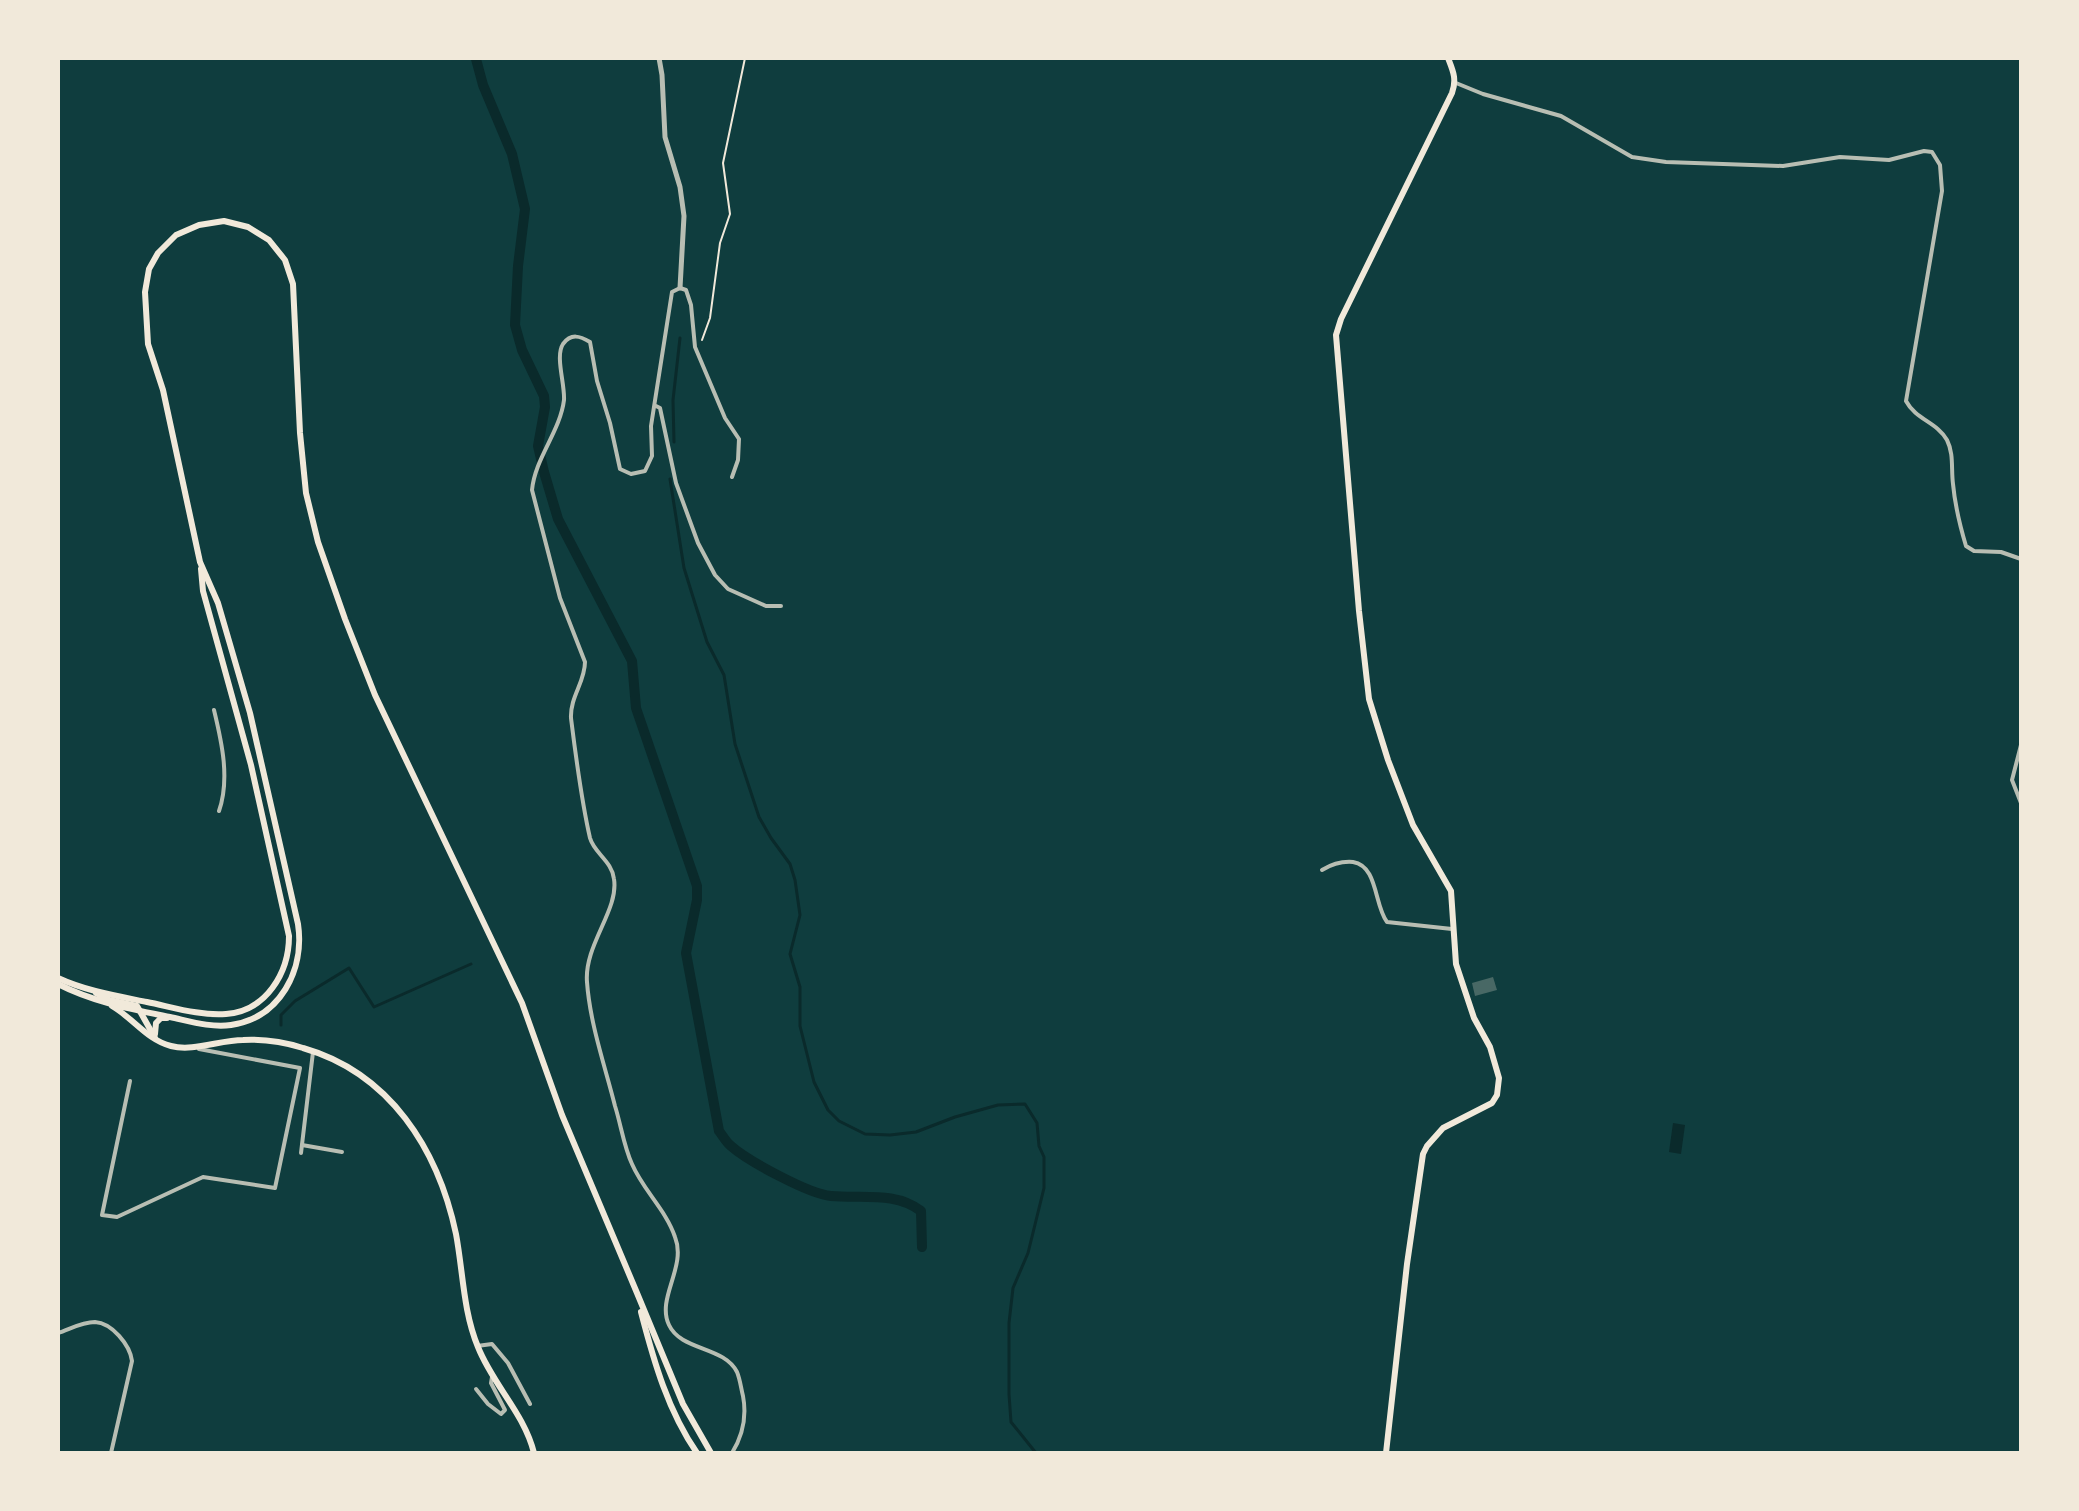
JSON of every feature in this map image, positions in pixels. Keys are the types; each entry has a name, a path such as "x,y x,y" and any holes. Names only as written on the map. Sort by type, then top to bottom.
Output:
{"main road":[{"path":"1386,1453 1423,1154 1443,1128 1492,1103 1499,1086 1490,1047 1474,1018 1456,964 1451,891 1413,825 1369,699 1336,350 1341,319 1456,83 1448,58"},
{"path":"58,981 176,1008 226,1014 245,1009 275,987 284,972 289,954 289,936 251,765 203,591 200,562 163,390 148,344 145,292 149,269 158,253 176,235 199,225 224,221 248,227 269,240 285,260 293,284 299,420 306,493 318,542 375,695 522,1003 562,1115 683,1404 711,1453"},
{"path":"110,1004 208,1025 229,1025 249,1020 280,998 298,962 301,943 250,713 218,603 200,562"},
{"path":"58,981 110,1004 128,1015 157,1041 174,1047 242,1040 276,1042 313,1051 364,1077 395,1105 429,1154 444,1185 477,1346 518,1413 531,1439 534,1453"},
{"path":"92,991 109,1000 137,1006 157,1041"},
{"path":"157,1041 156,1023 161,1018 176,1018"},
{"path":"637,1293 653,1360 671,1406 697,1453"}],"street":[{"path":"659,58 665,137 680,187 684,216 680,288"},
{"path":"1456,83 1561,116 1632,157 1729,166 1783,166 1840,157 1887,160 1932,152 1940,165 1942,191 1906,401 1912,413 1946,438 1952,455 1959,524 1966,546 1974,551 2001,552 2021,559"},
{"path":"732,477 738,460 739,439 720,406 695,347 686,290 680,288 672,292 649,437 652,456 645,471 631,474 620,469 590,342 580,336 570,337 560,348 565,384 563,405 533,476 533,499 560,598 585,662 585,671 570,705 591,842 610,864 614,878 615,891 592,948 587,984 631,1162 675,1235 680,1252 667,1298 668,1324 676,1334 724,1359 736,1370 745,1406 744,1425 732,1453"},
{"path":"655,405 660,408 678,490 687,506 698,543 715,575 728,589 766,606 781,606"},
{"path":"214,710 223,753 225,792 219,811"},
{"path":"2021,745 2012,780 2021,803"},
{"path":"1322,870 1334,863 1360,864 1369,872 1381,914 1387,922 1452,929"},
{"path":"130,1081 102,1215 117,1217 203,1177 275,1188 300,1068 185,1046"},
{"path":"301,1153 313,1051"},
{"path":"302,1145 342,1152"},
{"path":"58,1333 86,1323 100,1322 131,1349 132,1361 111,1453"},
{"path":"477,1346 492,1344 508,1363 530,1404"},
{"path":"476,1389 501,1414 505,1410 491,1383 493,1375"}],"path":[{"path":"695,347 704,338 710,318 720,243 730,214 723,163 745,58"}],"water":[{"path":"1673,1123 1685,1125 1681,1154 1669,1152"}],"building":[{"path":"1493,977 1497,990 1475,996 1472,983"}],"waterway":[{"path":"476,59 483,85 512,154 525,209 515,325 522,350 544,396 538,446 544,472 558,519 632,661 636,708 697,886 686,953 719,1131 729,1144 751,1160 808,1189 831,1196 889,1198 911,1205 921,1211 922,1247"},
{"path":"674,442 673,400 680,338"},
{"path":"670,479 684,568 707,642 724,675 735,744 759,817 790,864 795,880 800,915 790,954 800,987 800,1026 814,1082 828,1110 839,1121 865,1134 916,1132 998,1105 1025,1104 1037,1123 1039,1146 1044,1157 1044,1188 1028,1253 1013,1288 1009,1323 1011,1422 1036,1453"},
{"path":"281,1025 281,1015 295,1001 349,968 374,1007 471,964"}]}
